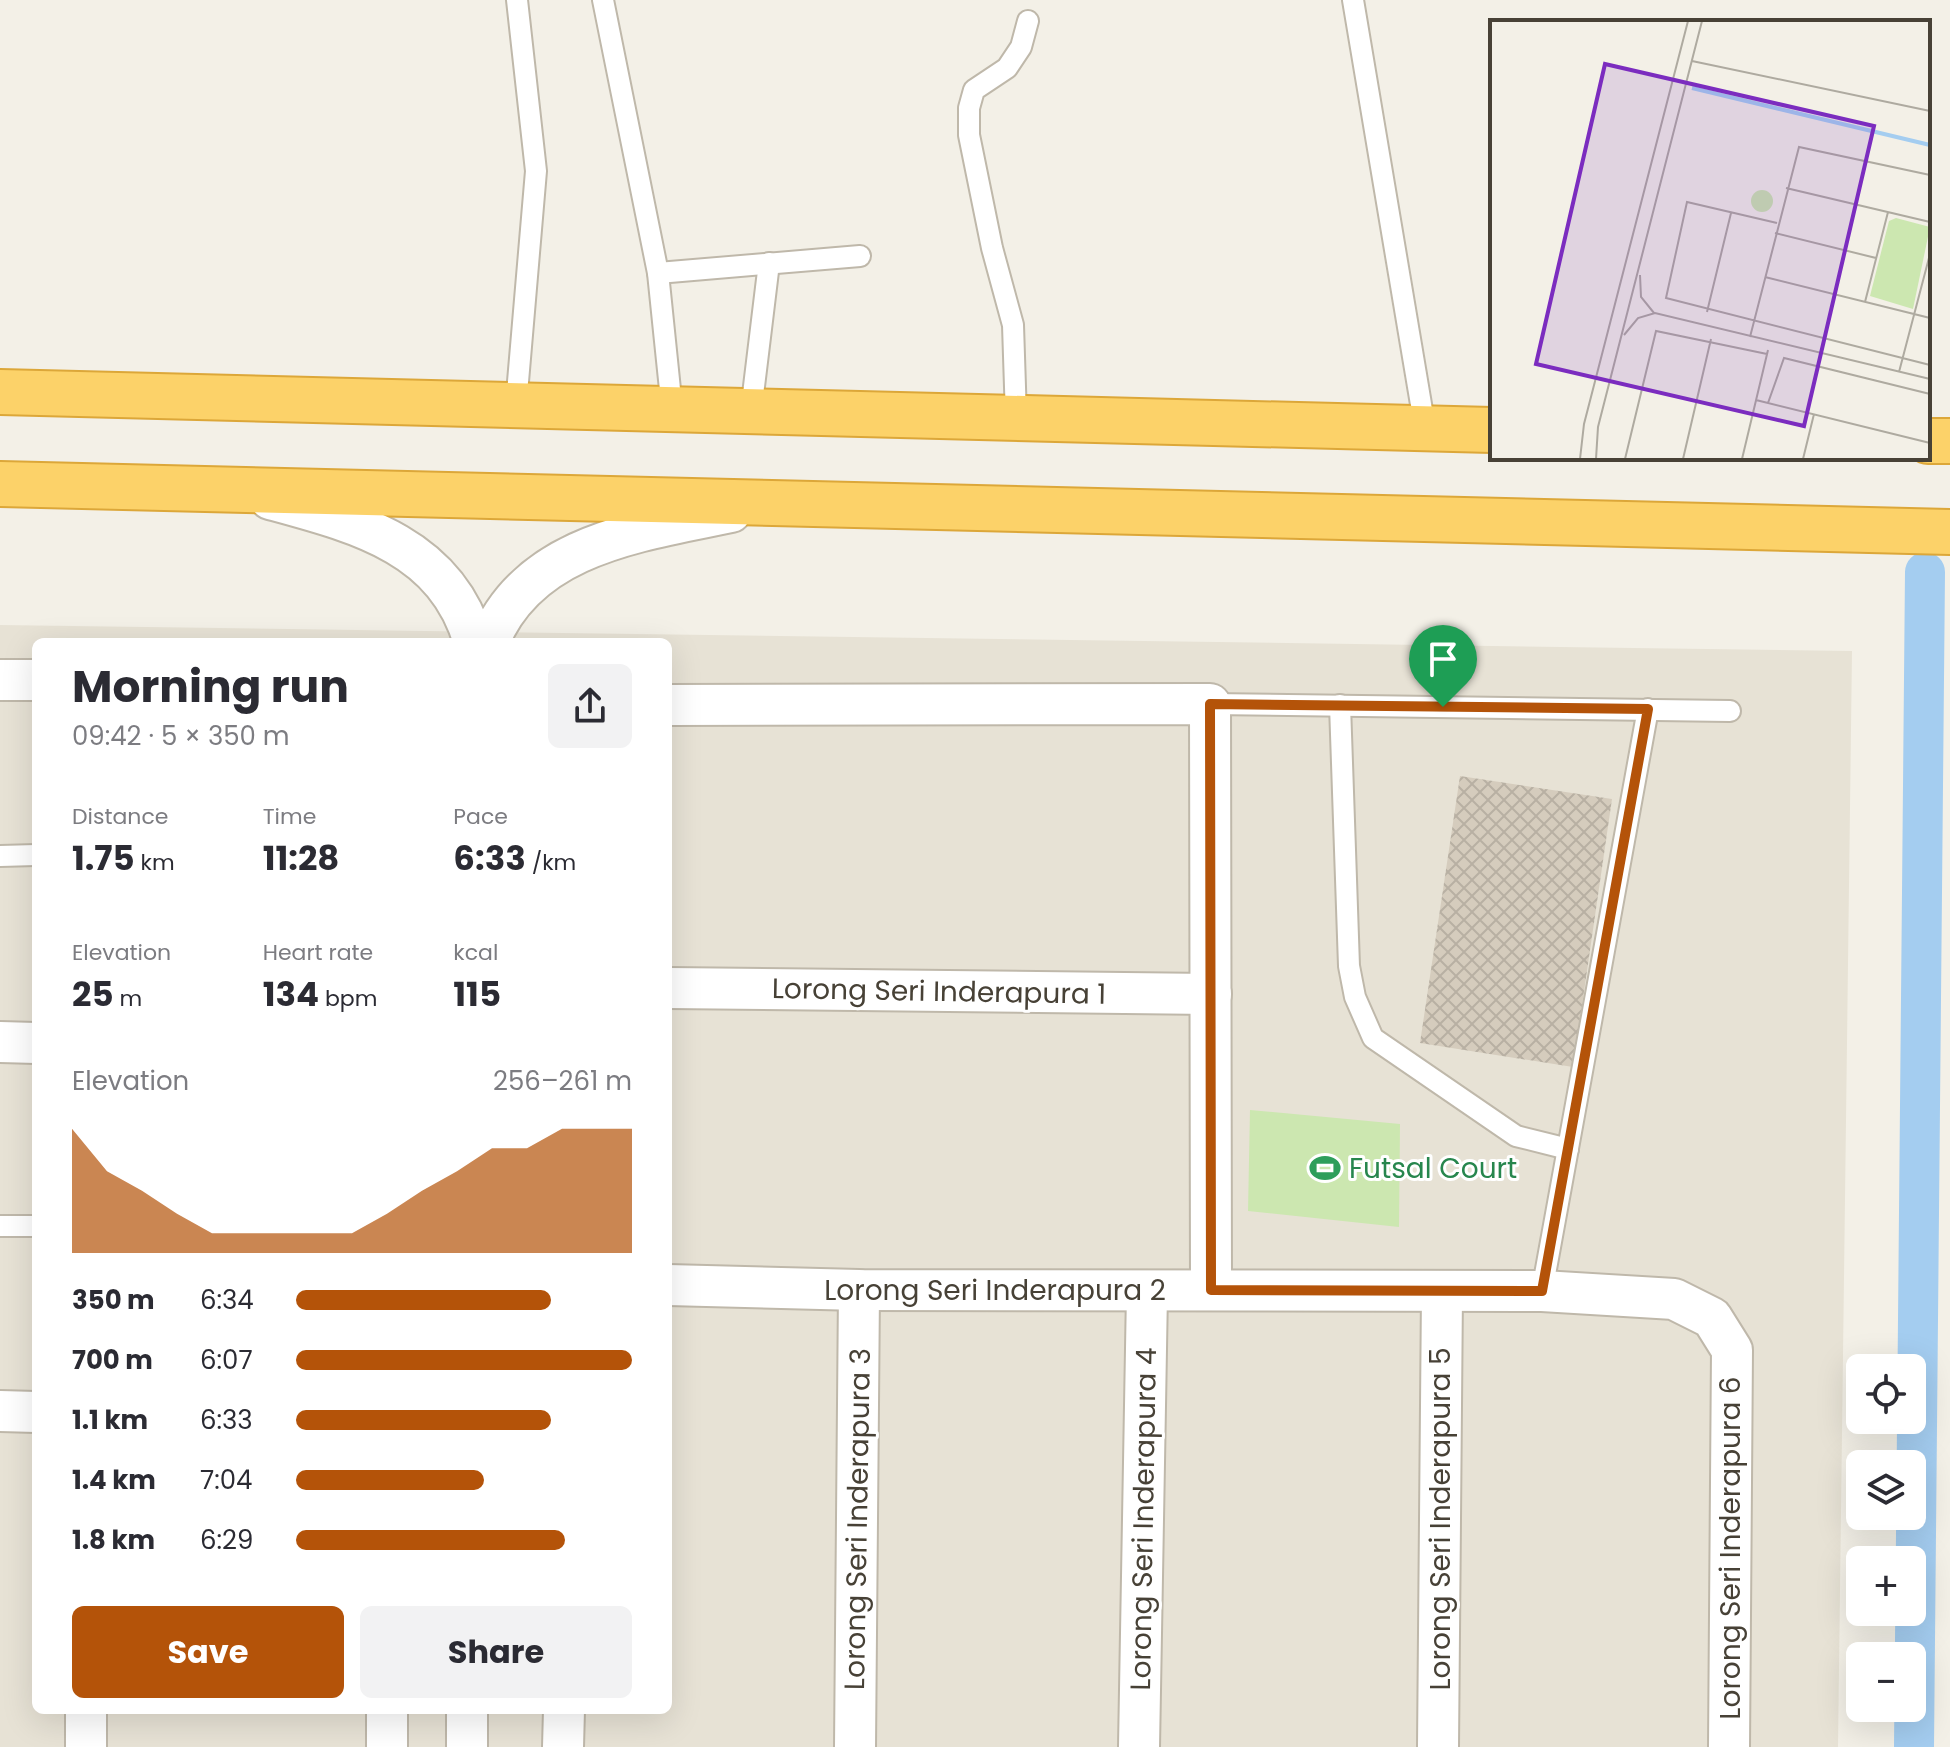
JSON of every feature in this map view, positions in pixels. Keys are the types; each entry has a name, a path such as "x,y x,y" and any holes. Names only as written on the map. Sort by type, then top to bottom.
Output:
{"highway":[{"path":"0,392 1490,430"},
{"path":"0,484 1950,532"}],"street":[{"path":"234,490 324,514 394,542 429,565 455,594 472,638"},
{"path":"491,638 508,607 532,581 564,558 597,543 642,531 774,503"},
{"path":"0,680 32,680"},
{"path":"672,705 1210,704 1211,1290"},
{"name":"Lorong Seri Inderapura 1","path":"672,988 1211,994"},
{"path":"0,1042 32,1043"},
{"name":"Lorong Seri Inderapura 2","path":"672,1285 1147,1292 1542,1291 1674,1299 1712,1318 1732,1350"},
{"name":"Lorong Seri Inderapura 3","path":"855,1747 859,1290"},
{"name":"Lorong Seri Inderapura 4","path":"1139,1747 1147,1292"},
{"name":"Lorong Seri Inderapura 5","path":"1438,1747 1442,1292"},
{"name":"Lorong Seri Inderapura 6","path":"1729,1747 1732,1350"},
{"path":"0,1411 32,1412"},
{"path":"86,1714 86,1747"},
{"path":"387,1714 387,1747"},
{"path":"467,1714 467,1747"},
{"path":"563,1747 564,1714"}],"lane":[{"path":"516,405 536,171 517,0"},
{"path":"603,0 658,273 672,409"},
{"path":"1353,0 1425,428"},
{"path":"1016,418 1013,325 986,220 969,135 969,108 974,90 999,76 1014,58 1021,47 1028,21"},
{"path":"658,273 860,256"},
{"path":"751,411 769,263"},
{"path":"1210,704 1730,711"},
{"path":"1340,705 1349,966 1363,1022 1373,1038 1516,1136 1568,1149"},
{"path":"1542,1291 1648,709"},
{"path":"0,856 32,855"},
{"path":"0,1226 32,1226"}],"shaded area":[{"path":"0,625 1852,651 1838,1747 0,1747"}],"green space":[{"name":"Futsal Court","path":"1250,1110 1400,1124 1399,1227 1248,1211"}],"building":[{"path":"1460,776 1612,799 1573,1067 1420,1043"}],"waterway":[{"path":"1914,1747 1925,572"}],"place":[{"name":"Futsal Court","path":"1325,1168"}],"route":[{"path":"1210,704 1443,707 1648,709 1542,1291 1211,1290 1210,704"}]}
